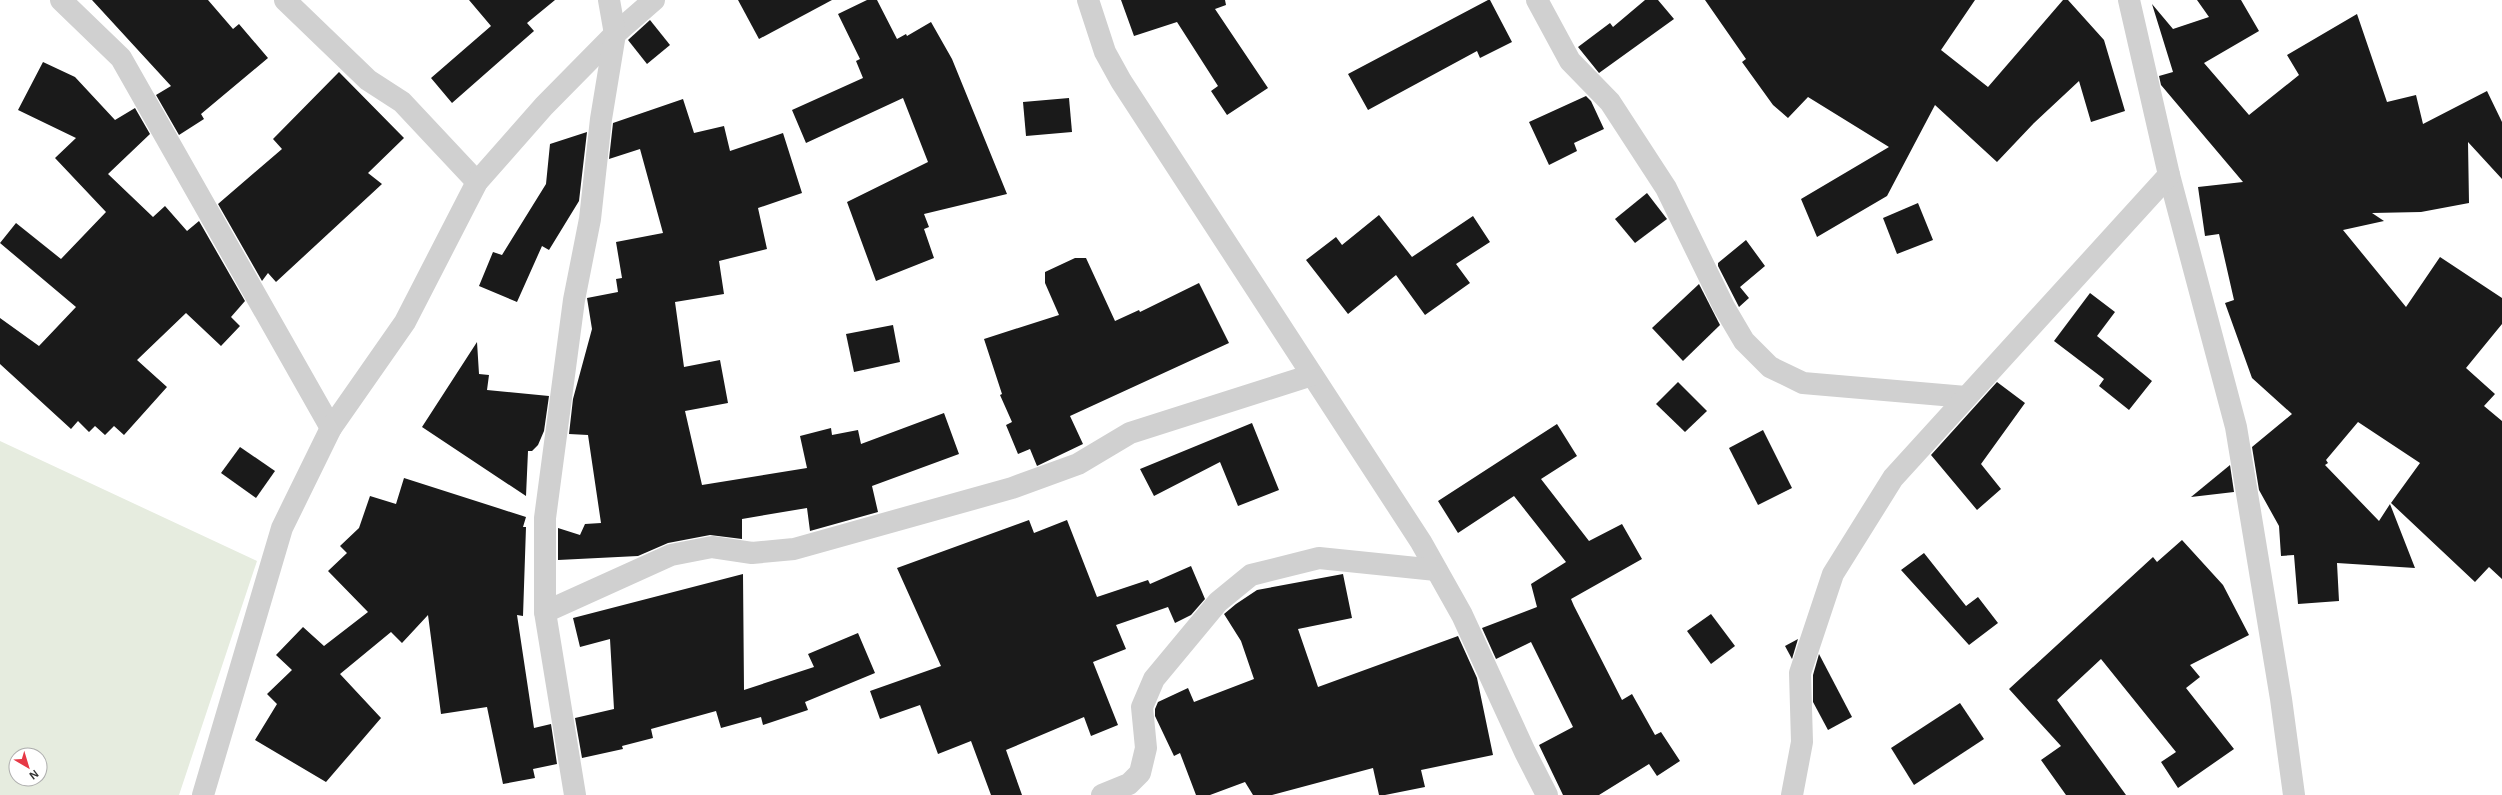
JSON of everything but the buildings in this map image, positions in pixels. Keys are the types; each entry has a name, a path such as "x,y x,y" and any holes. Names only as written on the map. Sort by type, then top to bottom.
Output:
{"street":[{"path":"61,0 121,58 331,428"},
{"path":"285,0 368,80 402,102 477,182"},
{"path":"575,795 545,612 545,518 574,300 590,218 601,119 615,34 609,0"},
{"path":"203,795 282,528 331,428 405,322 477,182 544,106 615,34 654,0"},
{"path":"1088,0 1105,52 1121,81 1312,375 1436,570 1462,615 1525,752 1547,795"},
{"path":"1536,0 1570,61 1610,102 1666,188 1724,307 1744,341 1770,367 1803,383 1966,397"},
{"path":"2129,0 2169,175 2236,427 2281,699 2294,795"},
{"path":"1792,795 1802,742 1800,673 1833,574 1892,478 2169,175"},
{"path":"545,612 671,555 712,547 752,553 794,550 1012,488 1078,464 1130,433 1312,375"},
{"path":"1102,795 1129,784 1140,773 1146,748 1142,707 1154,679 1218,602 1251,575 1319,558 1436,570"}],"shaded area":[{"path":"0,441 257,561 179,795 0,795"}]}
